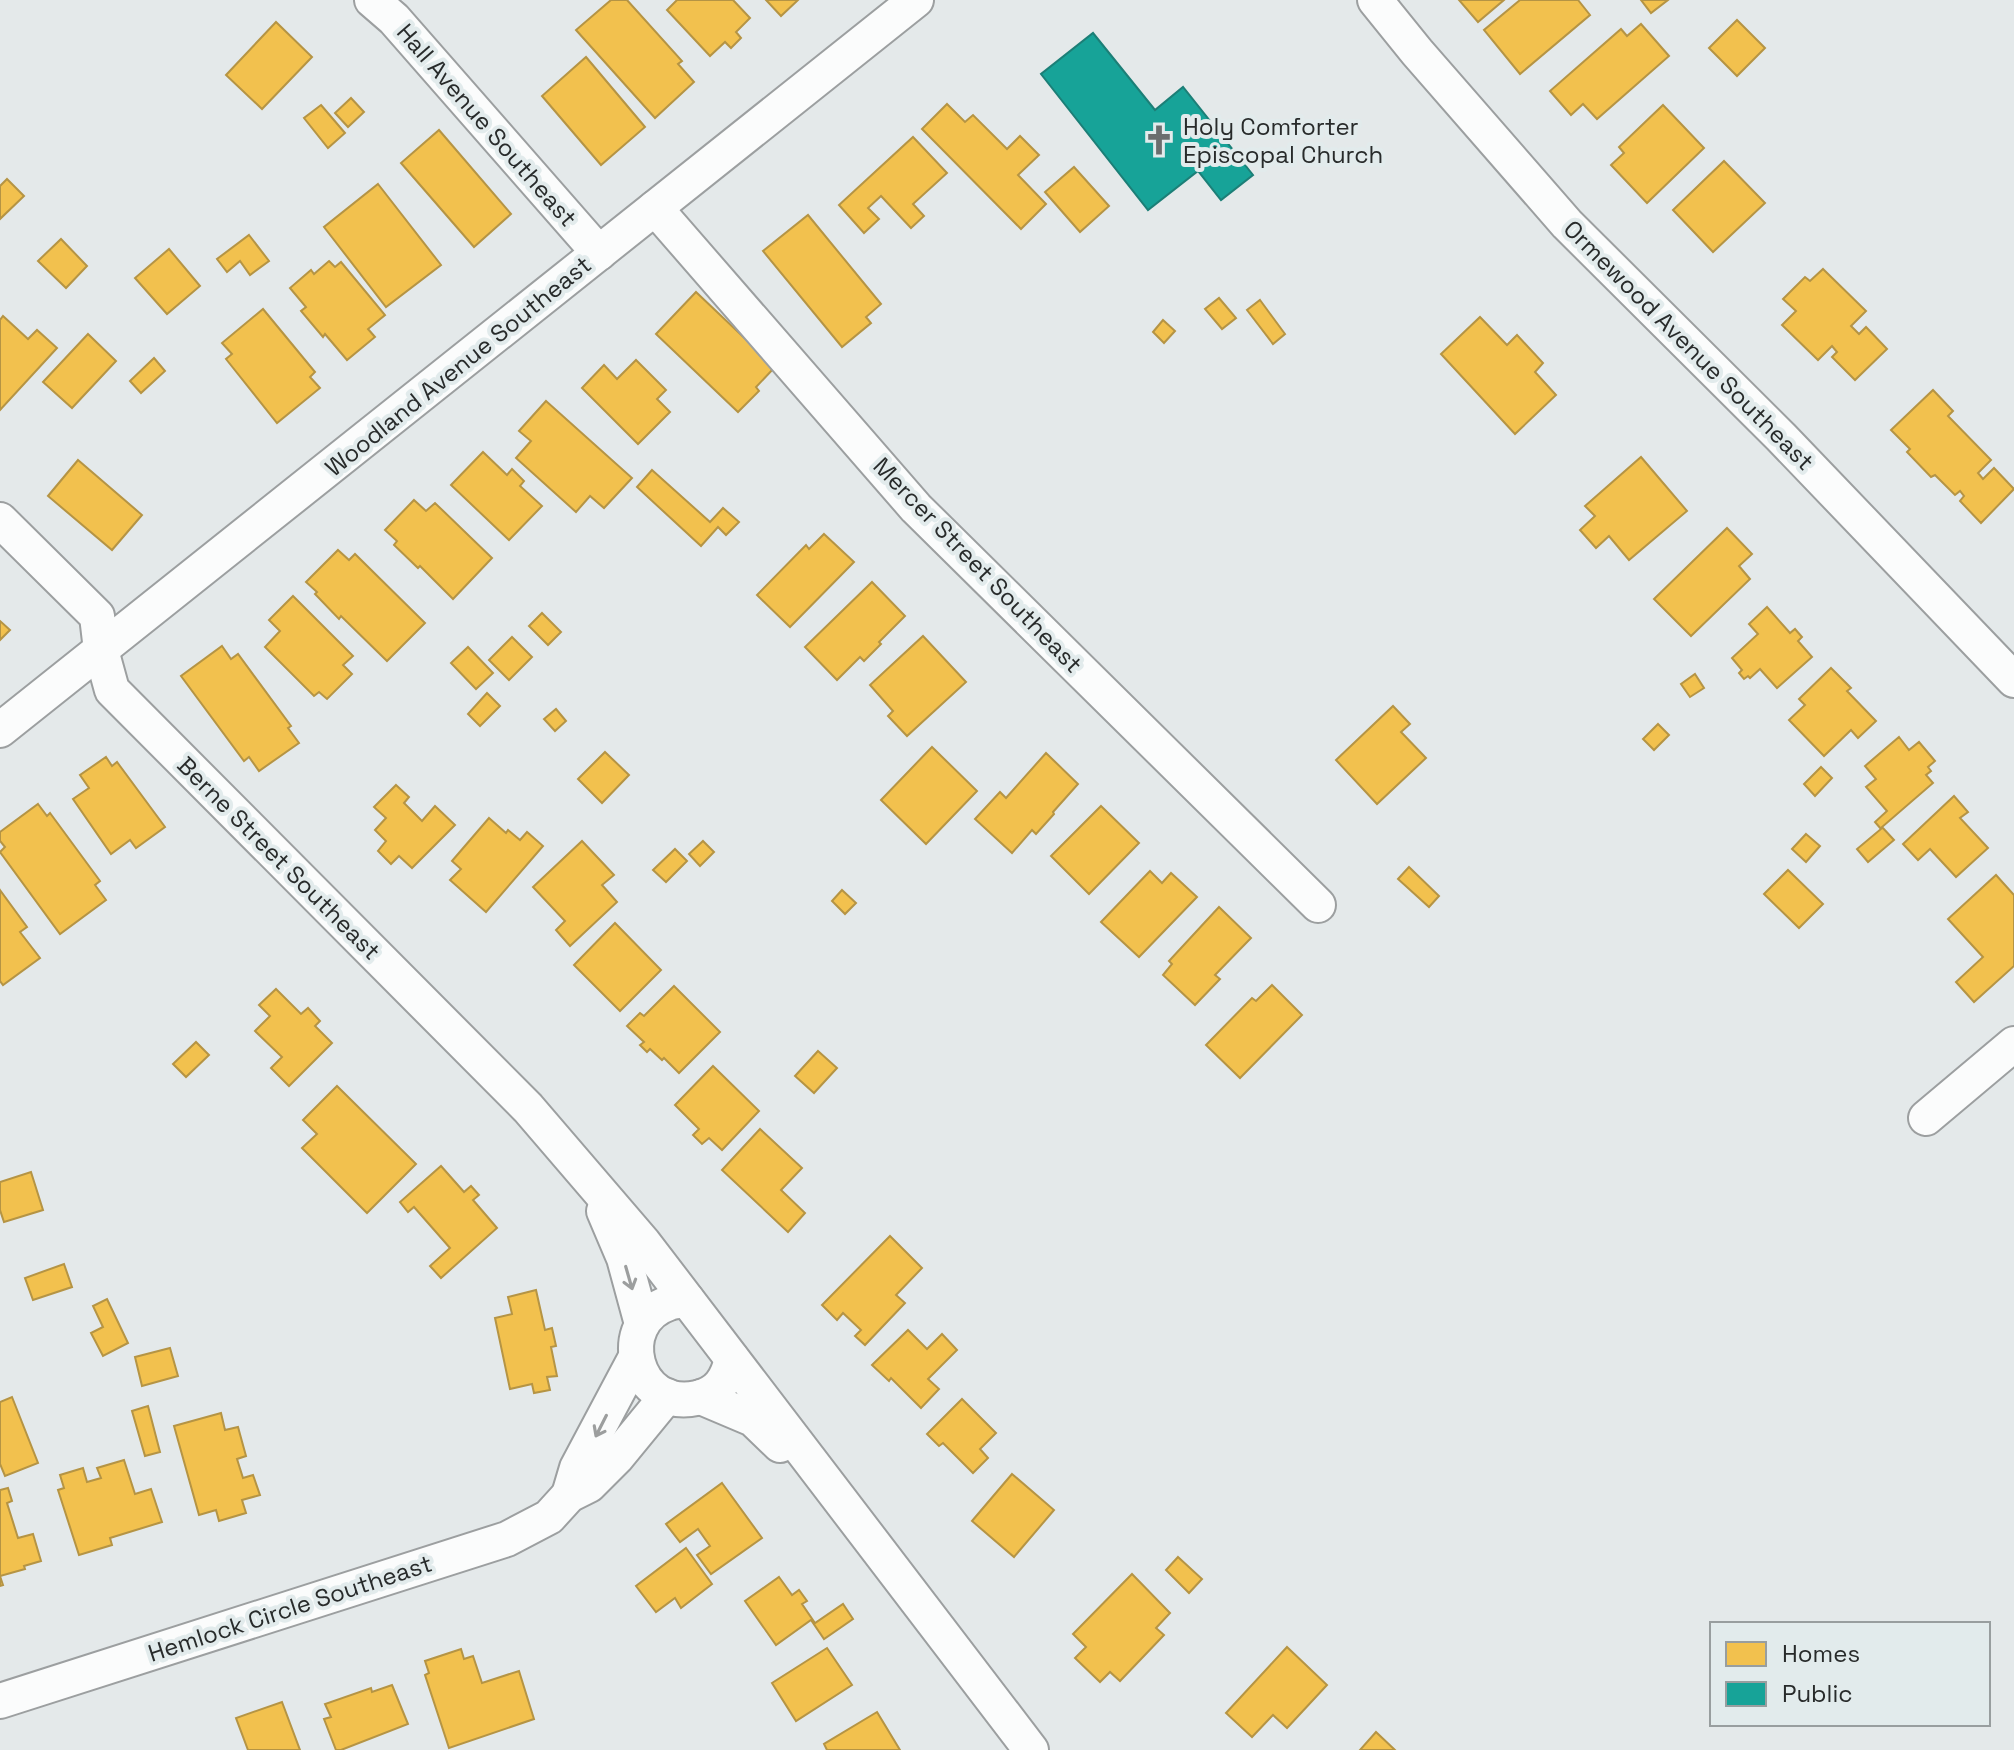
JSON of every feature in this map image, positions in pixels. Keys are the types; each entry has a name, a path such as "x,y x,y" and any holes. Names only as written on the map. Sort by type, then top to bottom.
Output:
{"street":[{"name":"Hall Avenue Southeast","path":"372,0 394,19 599,253"},
{"name":"Woodland Avenue Southeast","path":"0,730 916,0"},
{"name":"Ormewood Avenue Southeast","path":"1375,0 1567,224 1781,437 2014,680"},
{"name":"Mercer Street Southeast","path":"655,208 916,508 1318,905"},
{"name":"Berne Street Southeast","path":"0,520 97,616 101,650 112,690 528,1108 643,1242 1031,1750"},
{"path":"1926,1118 2014,1044"},
{"name":"Berne Street Southeast","path":"591,1181 624,1258 642,1324 636,1340 636,1357"},
{"path":"642,1324 654,1311 669,1303 687,1300"},
{"path":"636,1357 641,1374 652,1388 667,1396"},
{"name":"Hemlock Circle Southeast","path":"569,1495 577,1468 636,1357"},
{"path":"701,1397 716,1389 728,1376 732,1359"},
{"name":"Berne Street Southeast","path":"667,1396 684,1400 701,1397 753,1419 815,1477 869,1538"},
{"name":"Hemlock Circle Southeast","path":"0,1701 507,1539 549,1517 569,1495 589,1485 617,1457 667,1396"}],"building: Homes":[{"path":"611,0 627,0 682,61 678,64 694,82 655,118 576,30"},
{"path":"677,0 733,0 750,18 736,32 741,38 731,48 725,42 710,56 667,10"},
{"path":"766,0 798,0 781,16"},
{"path":"1459,0 1504,0 1478,22"},
{"path":"1520,0 1578,0 1590,15 1520,74 1484,30"},
{"path":"1641,0 1668,0 1651,13"},
{"path":"1737,20 1765,48 1737,76 1709,48"},
{"path":"276,22 312,57 262,109 226,75"},
{"path":"1641,24 1669,56 1597,119 1583,104 1571,115 1550,91 1621,29 1627,36"},
{"path":"586,57 645,127 601,165 542,96"},
{"path":"351,98 364,112 348,127 335,113"},
{"path":"947,104 965,122 973,115 1007,149 1020,136 1039,155 1018,175 1046,204 1021,229 922,129"},
{"path":"321,105 345,133 328,148 304,118"},
{"path":"1663,105 1704,148 1647,203 1611,165 1624,153 1619,147"},
{"path":"439,130 511,214 474,247 401,163"},
{"path":"913,137 947,173 913,204 924,216 911,228 881,196 868,208 879,219 864,233 839,205"},
{"path":"1724,161 1765,203 1713,252 1673,210"},
{"path":"1074,167 1109,206 1080,232 1045,192"},
{"path":"7,179 24,196 0,219 0,186"},
{"path":"378,184 441,265 386,307 324,227"},
{"path":"808,215 881,304 866,317 871,323 842,347 763,251"},
{"path":"249,235 269,261 250,275 240,261 227,272 217,259"},
{"path":"61,239 87,266 66,288 38,261"},
{"path":"169,249 200,286 167,314 135,278"},
{"path":"329,261 335,267 341,262 385,315 368,329 375,337 347,360 301,311 306,307 290,288 311,270 314,274"},
{"path":"1823,269 1866,311 1851,326 1859,334 1866,327 1887,349 1855,380 1832,357 1837,352 1832,346 1818,360 1782,325 1796,311 1783,299 1805,277 1810,281"},
{"path":"696,292 775,367 756,387 759,391 738,412 656,334"},
{"path":"1219,298 1236,318 1222,329 1205,309"},
{"path":"1260,300 1285,334 1273,344 1247,310"},
{"path":"263,309 315,372 310,377 320,388 277,423 226,359 232,354 222,343"},
{"path":"3,316 28,339 37,330 57,348 0,410 0,320"},
{"path":"1480,317 1507,345 1517,335 1543,363 1535,372 1556,395 1515,434 1441,354"},
{"path":"1163,320 1175,331 1164,343 1153,332"},
{"path":"88,334 116,361 72,408 43,382"},
{"path":"154,358 165,371 141,393 130,381"},
{"path":"636,360 666,390 657,399 670,412 638,444 582,388 604,365 617,379"},
{"path":"1933,390 1953,411 1948,416 1991,460 1978,473 1983,479 1994,468 2014,489 1981,523 1960,501 1964,496 1960,491 1955,495 1935,475 1931,477 1891,430"},
{"path":"546,401 632,478 604,508 590,496 576,512 516,458 531,441 519,431"},
{"path":"483,452 507,475 512,469 524,481 520,486 542,506 509,540 451,485"},
{"path":"1641,457 1687,511 1629,560 1609,536 1596,548 1580,530 1595,516 1585,506"},
{"path":"78,460 142,515 112,550 48,496"},
{"path":"652,470 710,522 723,508 739,522 726,535 718,527 701,546 637,487"},
{"path":"414,500 426,511 435,503 492,558 453,599 394,545 397,541 385,530"},
{"path":"1727,528 1752,554 1739,566 1750,579 1691,636 1654,599"},
{"path":"824,534 854,562 790,627 757,595 806,545 809,549"},
{"path":"338,550 349,560 355,554 425,623 387,661 341,616 339,619 306,582"},
{"path":"872,582 905,616 864,661 860,657 837,680 805,647"},
{"path":"293,596 353,656 343,665 352,674 327,699 319,692 314,696 265,647 280,631 269,620"},
{"path":"1767,607 1790,633 1795,629 1802,637 1798,641 1812,657 1777,688 1760,669 1744,679 1739,673 1742,670 1732,658 1758,634 1749,624"},
{"path":"542,613 561,632 548,645 529,626"},
{"path":"0,621 10,630 0,640"},
{"path":"923,636 966,682 907,736 888,716 893,711 870,685"},
{"path":"512,637 532,657 509,680 489,660"},
{"path":"222,646 231,659 238,654 291,726 288,728 299,743 259,771 249,757 244,761 181,676"},
{"path":"468,647 493,673 476,689 451,663"},
{"path":"1831,668 1851,688 1847,691 1876,721 1858,738 1851,730 1824,756 1789,720 1805,705 1799,699"},
{"path":"1695,674 1704,688 1690,697 1681,684"},
{"path":"487,693 500,706 480,726 468,714"},
{"path":"1393,706 1410,724 1401,732 1426,758 1377,804 1336,760"},
{"path":"556,709 566,721 555,731 544,719"},
{"path":"1658,724 1669,735 1654,750 1643,739"},
{"path":"1899,737 1909,750 1919,742 1935,761 1928,767 1931,771 1926,775 1933,783 1882,827 1894,840 1868,862 1857,849 1881,829 1875,822 1887,811 1866,787 1876,779 1865,766"},
{"path":"932,747 977,791 926,844 881,800"},
{"path":"605,752 629,775 602,803 578,779"},
{"path":"1046,753 1078,784 1036,834 1032,830 1012,853 975,819 1000,792 1006,798"},
{"path":"106,757 112,766 117,762 165,827 136,848 130,840 111,854 73,799 89,788 80,775"},
{"path":"1821,767 1832,778 1815,796 1804,784"},
{"path":"396,785 409,797 404,803 422,821 435,806 455,825 412,868 399,856 391,864 378,851 386,841 375,830 386,818 374,807"},
{"path":"1954,796 1968,812 1960,818 1988,848 1956,877 1930,849 1918,860 1903,844"},
{"path":"38,804 47,816 50,813 100,881 95,885 106,900 60,934 0,852 5,847 0,841 0,832"},
{"path":"1101,806 1139,843 1089,894 1051,856"},
{"path":"489,818 506,833 508,830 520,840 527,832 543,846 486,912 450,880 461,869 452,861"},
{"path":"1806,834 1820,846 1806,862 1792,849"},
{"path":"582,841 614,875 602,885 617,902 570,946 556,930 565,921 533,887"},
{"path":"703,841 714,852 700,866 689,854"},
{"path":"675,849 687,861 666,882 653,870"},
{"path":"1409,867 1439,896 1429,907 1398,879"},
{"path":"1788,870 1823,904 1799,928 1764,894"},
{"path":"1150,871 1162,883 1171,873 1197,897 1139,957 1101,922"},
{"path":"1996,875 2014,895 2014,966 1974,1002 1956,982 1983,957 1948,919"},
{"path":"0,890 27,927 20,932 40,958 3,985 0,981"},
{"path":"842,890 856,903 845,914 832,901"},
{"path":"1219,907 1251,938 1215,975 1220,979 1195,1005 1163,975 1172,964 1169,961"},
{"path":"615,923 661,970 620,1011 574,965"},
{"path":"1272,985 1302,1015 1240,1078 1206,1045 1252,998 1256,1001"},
{"path":"674,986 720,1032 679,1073 664,1058 662,1060 650,1049 647,1052 640,1045 644,1042 627,1026 640,1013 644,1016"},
{"path":"276,989 301,1014 308,1008 320,1021 315,1026 332,1043 289,1086 271,1068 282,1057 255,1031 270,1016 259,1005"},
{"path":"196,1042 209,1055 186,1077 173,1064"},
{"path":"818,1051 837,1068 814,1093 795,1076"},
{"path":"713,1066 759,1111 722,1150 709,1138 702,1144 693,1135 699,1129 675,1105"},
{"path":"337,1086 416,1164 367,1213 302,1148 317,1134 303,1120"},
{"path":"760,1129 802,1168 781,1190 805,1213 788,1232 722,1170"},
{"path":"441,1166 464,1192 471,1186 479,1195 473,1200 497,1228 441,1278 430,1266 450,1248 414,1207 408,1212 400,1202"},
{"path":"31,1172 43,1210 4,1222 0,1210 0,1182"},
{"path":"890,1236 922,1268 896,1295 905,1303 865,1345 855,1336 861,1330 843,1313 837,1320 822,1305"},
{"path":"64,1264 72,1287 33,1300 25,1278"},
{"path":"536,1290 545,1330 552,1328 556,1346 551,1347 557,1376 547,1377 550,1390 534,1393 532,1384 510,1389 495,1318 512,1314 508,1297"},
{"path":"107,1299 128,1343 103,1356 91,1333 103,1327 93,1306"},
{"path":"908,1330 927,1349 942,1334 957,1350 928,1379 939,1389 921,1408 891,1378 889,1381 872,1365"},
{"path":"170,1348 178,1376 142,1386 135,1357"},
{"path":"12,1397 38,1463 5,1476 0,1464 0,1402"},
{"path":"962,1399 996,1433 980,1449 988,1458 973,1473 943,1443 939,1446 927,1434"},
{"path":"148,1406 160,1452 145,1456 132,1411"},
{"path":"221,1413 225,1430 238,1427 246,1456 237,1459 243,1478 253,1475 260,1495 242,1500 246,1513 219,1521 216,1510 199,1515 174,1426"},
{"path":"124,1460 135,1494 151,1489 162,1522 110,1538 112,1545 79,1555 58,1490 64,1488 60,1475 83,1468 87,1482 101,1478 97,1468"},
{"path":"1012,1474 1054,1510 1014,1557 972,1521"},
{"path":"722,1483 762,1538 711,1574 697,1555 710,1546 698,1529 680,1542 666,1524"},
{"path":"8,1488 12,1501 7,1503 18,1538 33,1534 41,1561 0,1576 0,1490"},
{"path":"686,1548 712,1584 681,1608 675,1598 656,1612 636,1586"},
{"path":"1178,1557 1202,1579 1189,1593 1166,1570"},
{"path":"1132,1574 1170,1613 1156,1628 1164,1635 1120,1681 1110,1672 1100,1682 1075,1658 1086,1647 1073,1634"},
{"path":"779,1577 792,1595 799,1590 807,1601 802,1604 815,1623 843,1604 853,1619 824,1639 811,1620 776,1645 745,1601"},
{"path":"1287,1647 1327,1685 1287,1728 1273,1715 1252,1737 1226,1713"},
{"path":"827,1648 852,1685 796,1721 772,1683"},
{"path":"461,1649 464,1659 473,1656 482,1683 519,1671 534,1719 449,1748 425,1675 429,1673 425,1661"},
{"path":"392,1685 408,1724 336,1750 324,1719 331,1717 325,1704 371,1688 372,1692"},
{"path":"282,1702 300,1750 248,1750 236,1718"},
{"path":"877,1712 900,1750 827,1750 824,1744"},
{"path":"1376,1732 1395,1750 1360,1750"}],"building: Public":[{"name":"Holy Comforter Episcopal Church","path":"1093,33 1155,110 1183,87 1253,175 1221,200 1198,171 1148,210 1041,74"}],"place":[{"name":"Holy Comforter Episcopal Church","path":"1159,140"}]}
